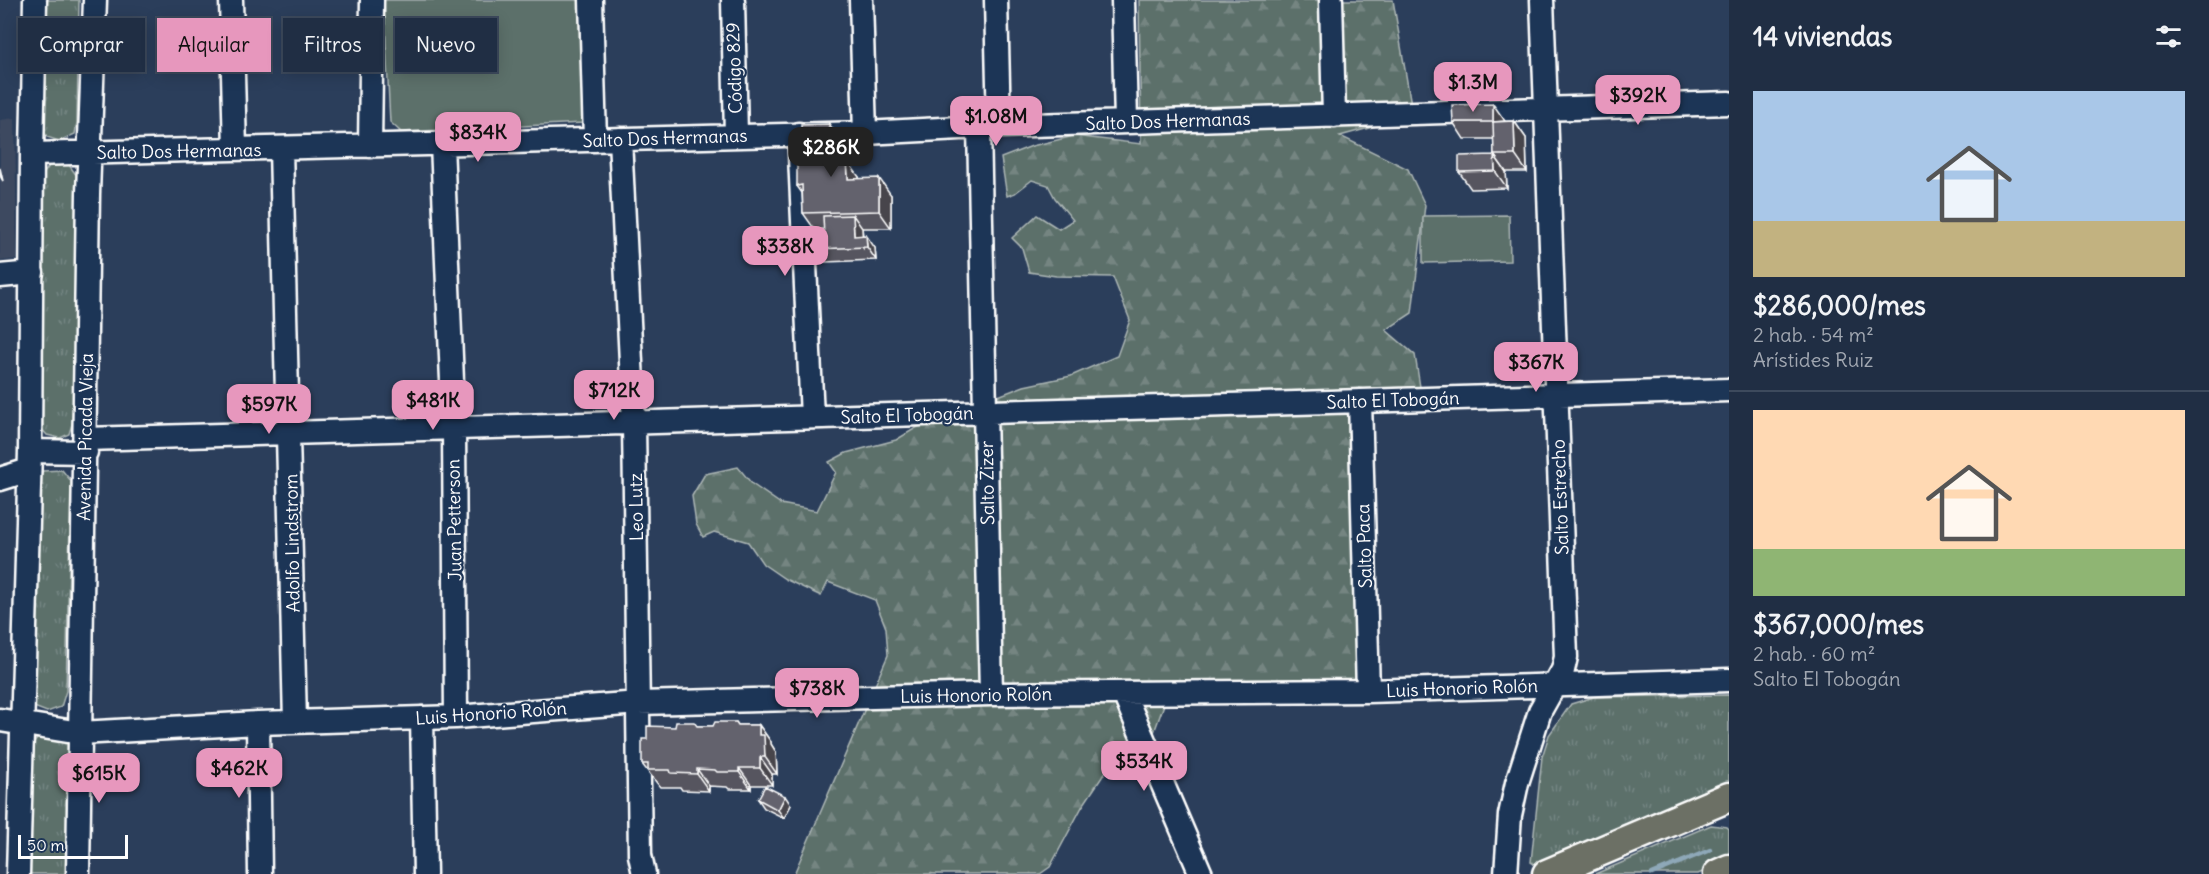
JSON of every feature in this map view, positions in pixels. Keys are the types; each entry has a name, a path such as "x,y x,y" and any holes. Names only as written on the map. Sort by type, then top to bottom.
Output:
{"main road":[{"path":"1547,874 1729,797"},
{"path":"1718,874 1729,869"}],"street":[{"path":"18,874 11,722 30,460 35,0"},
{"name":"Avenida Picada Vieja","path":"78,874 88,194 96,0"},
{"path":"231,0 235,149"},
{"path":"370,146 372,0"},
{"path":"591,0 595,140"},
{"name":"Código 829","path":"733,0 736,136"},
{"path":"861,0 865,133"},
{"name":"Salto Zizer","path":"991,694 985,412 989,127 996,0"},
{"path":"1123,0 1126,122"},
{"path":"1331,0 1334,116"},
{"name":"Salto Estrecho","path":"1506,874 1510,815 1517,783 1540,711 1563,669 1566,657 1542,0"},
{"name":"Salto Dos Hermanas","path":"32,154 865,133 1126,122 1729,103"},
{"path":"799,134 812,417"},
{"name":"Leo Lutz","path":"620,139 634,423 640,855 644,874"},
{"name":"Juan Petterson","path":"442,144 454,428 456,717"},
{"name":"Adolfo Lindstrom","path":"281,148 295,722"},
{"path":"0,276 32,273"},
{"name":"Salto El Tobogán","path":"0,479 30,460 86,446 289,433 1729,390"},
{"name":"Salto Paca","path":"1360,401 1368,691"},
{"name":"Luis Honorio Rolón","path":"11,722 80,732 258,723 456,717 639,703 991,694 1368,691 1729,680"},
{"path":"1124,694 1201,874"},
{"path":"422,718 425,874"},
{"path":"258,723 260,874"}],"shaded area":[{"path":"15,118 17,259 0,261 0,120"}],"green space":[{"path":"42,0 79,0 79,18 42,18"},
{"path":"384,0 589,0 583,123 401,132 390,122"},
{"path":"1139,0 1393,0 1413,116 1340,136 1408,169 1425,205 1412,313 1386,330 1415,355 1420,387 1348,428 1363,689 1166,699 1140,771 1110,765 1082,807 1050,867 1040,874 794,874 888,655 886,628 875,600 828,582 821,596 785,579 763,564 748,542 714,532 703,537 696,524 692,496 705,474 738,467 752,484 781,504 817,511 836,472 829,462 846,453 896,440 916,428 1024,386 1071,376 1117,356 1130,320 1113,277 1056,276 1029,272 1022,248 1012,238 1037,215 1059,229 1073,220 1055,198 1048,185 1032,180 1007,196 1001,158 1032,146 1074,136 1141,144"},
{"path":"41,72 78,72 75,134 59,141 47,137 40,122"},
{"path":"69,165 77,176 75,414 69,434 60,438 47,435 40,427 40,179 49,166"},
{"path":"1509,215 1510,261 1423,263 1423,216"},
{"path":"62,470 71,481 66,691 61,707 47,712 34,707 34,484 43,471"},
{"path":"1729,695 1729,786 1539,867 1531,862 1542,757 1549,735 1571,704 1594,697"},
{"path":"60,732 69,743 66,874 30,874 32,746 41,733"},
{"path":"1711,825 1729,829 1729,859 1698,874 1595,874"}],"building":[{"path":"1493,104 1493,122 1453,122 1452,105"},
{"path":"1514,121 1515,155 1494,155 1493,122"},
{"path":"829,124 830,161 847,160 848,179 879,178 879,211 803,213 802,185 797,186 797,156 802,156 801,125"},
{"path":"1494,155 1495,171 1459,172 1459,156"},
{"path":"853,215 854,236 866,235 867,247 816,249 816,236 824,236 823,216"},
{"path":"676,722 694,722 697,726 713,726 715,722 759,725 759,735 764,735 765,757 760,757 760,768 739,768 739,772 697,769 697,774 648,770 648,764 642,764 642,739 647,739 647,726 675,727"},
{"path":"765,786 785,796 778,810 758,799"}],"waterway":[{"path":"1652,874 1710,850"}]}
